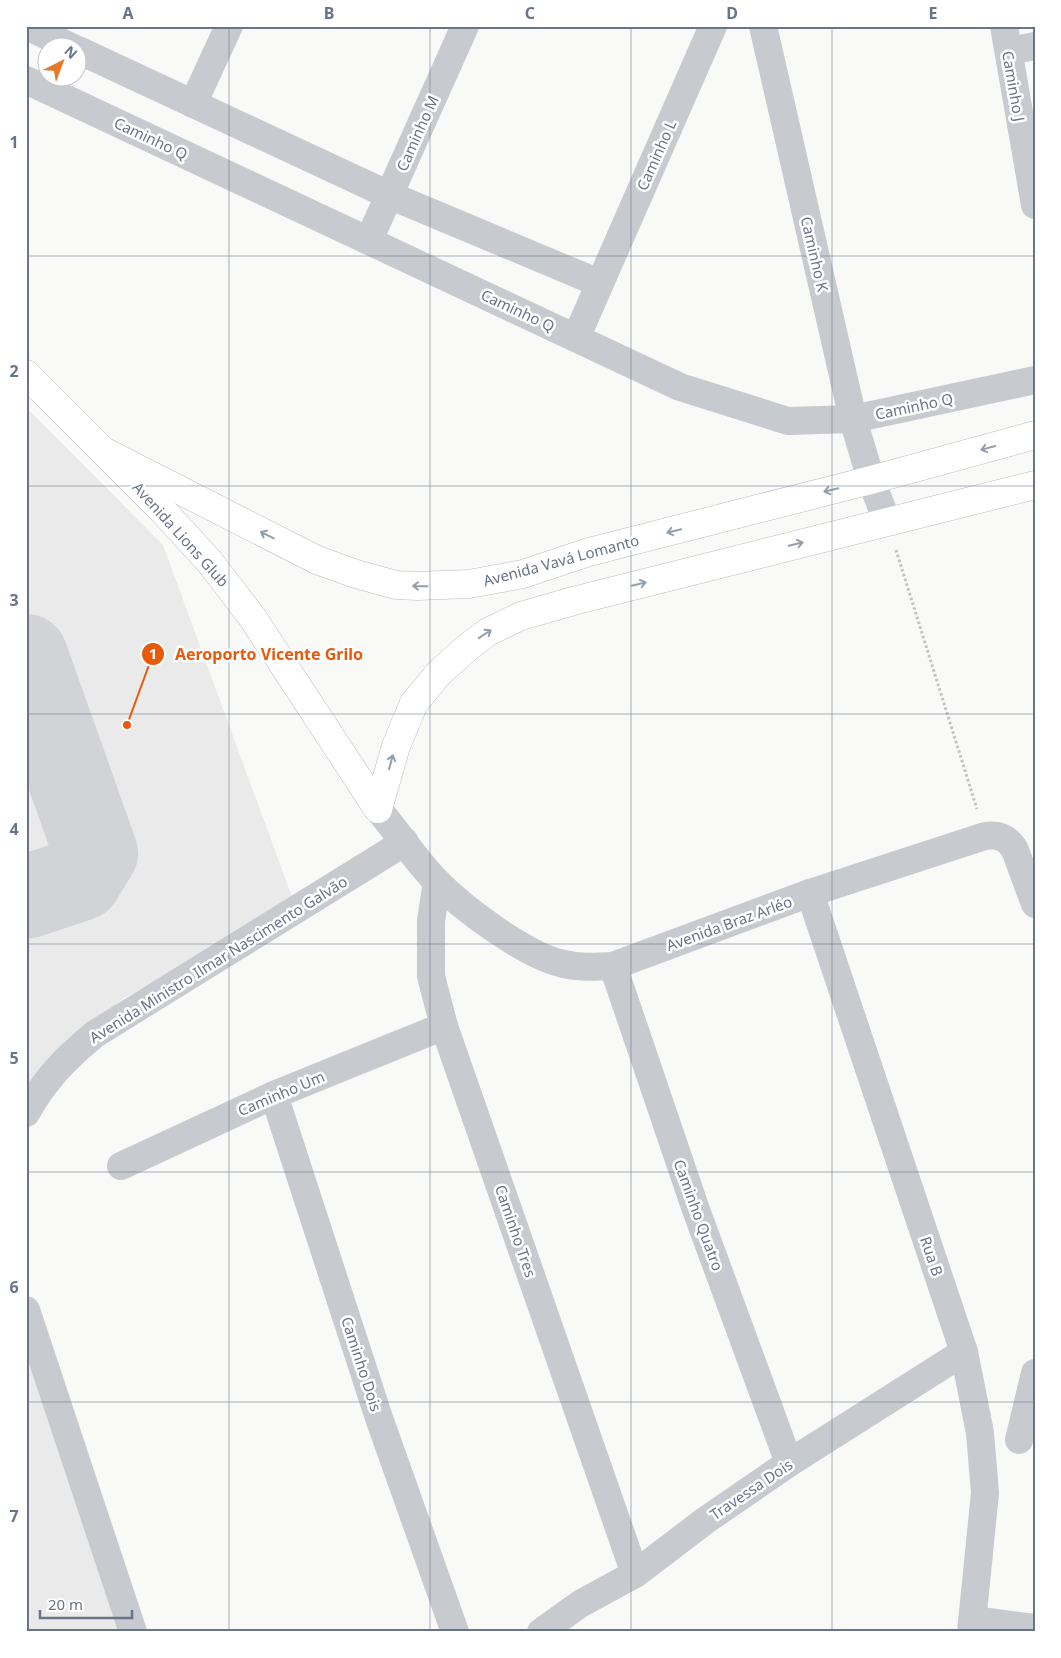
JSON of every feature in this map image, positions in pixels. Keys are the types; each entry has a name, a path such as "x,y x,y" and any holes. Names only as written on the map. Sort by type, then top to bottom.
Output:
{"street":[{"path":"27,26 52,38"},
{"path":"192,104 229,26"},
{"name":"Caminho M","path":"368,240 465,26"},
{"name":"Caminho L","path":"576,338 713,26"},
{"name":"Caminho K","path":"763,26 853,419 871,480 887,521"},
{"name":"Caminho J","path":"1016,41 1035,205"},
{"path":"88,55 389,196 599,283"},
{"name":"Caminho Q","path":"26,80 680,387 788,421 853,419 1035,380"},
{"name":"Avenida Lions Glub","path":"26,374 163,511 214,568 252,617 378,809 437,882"},
{"name":"Avenida Vavá Lomanto","path":"105,452 317,560 356,574 396,585 417,586 469,584 523,574 589,552 871,480 1035,435"},
{"path":"378,809 396,746 414,703 439,673 488,632 521,616 577,600 887,521 1035,486"},
{"name":"Avenida Braz Arléo","path":"437,882 482,920 529,950 558,963 583,968 613,966 810,893 985,836 995,835 1011,842 1035,904"},
{"name":"Avenida Ministro Ilmar Nascimento Galvão","path":"26,1113 39,1090 66,1058 95,1034 405,842"},
{"name":"Caminho Tres","path":"437,882 431,921 431,976 444,1026 635,1574"},
{"name":"Rua B","path":"810,893 964,1352 980,1433 985,1493 972,1626"},
{"name":"Caminho Quatro","path":"613,966 695,1207 789,1462"},
{"name":"Caminho Um","path":"121,1166 274,1094 444,1026"},
{"name":"Caminho Dois","path":"274,1094 379,1418 455,1632"},
{"path":"26,1310 132,1632"},
{"name":"Travessa Dois","path":"542,1632 580,1604 635,1574 706,1520 789,1462 964,1352"},
{"path":"980,1433 1027,1440 1035,1373"},
{"path":"972,1626 1035,1628"}],"path":[{"path":"887,521 985,836"}],"shaded area":[{"path":"26,407 163,545 295,905 124,998 62,1049 26,1093"},
{"path":"26,1343 123,1632 26,1632"}],"taxiway":[{"path":"26,656 96,853 80,879 26,897"}],"place":[{"name":"Aeroporto Vicente Grilo","path":"127,725"}]}
